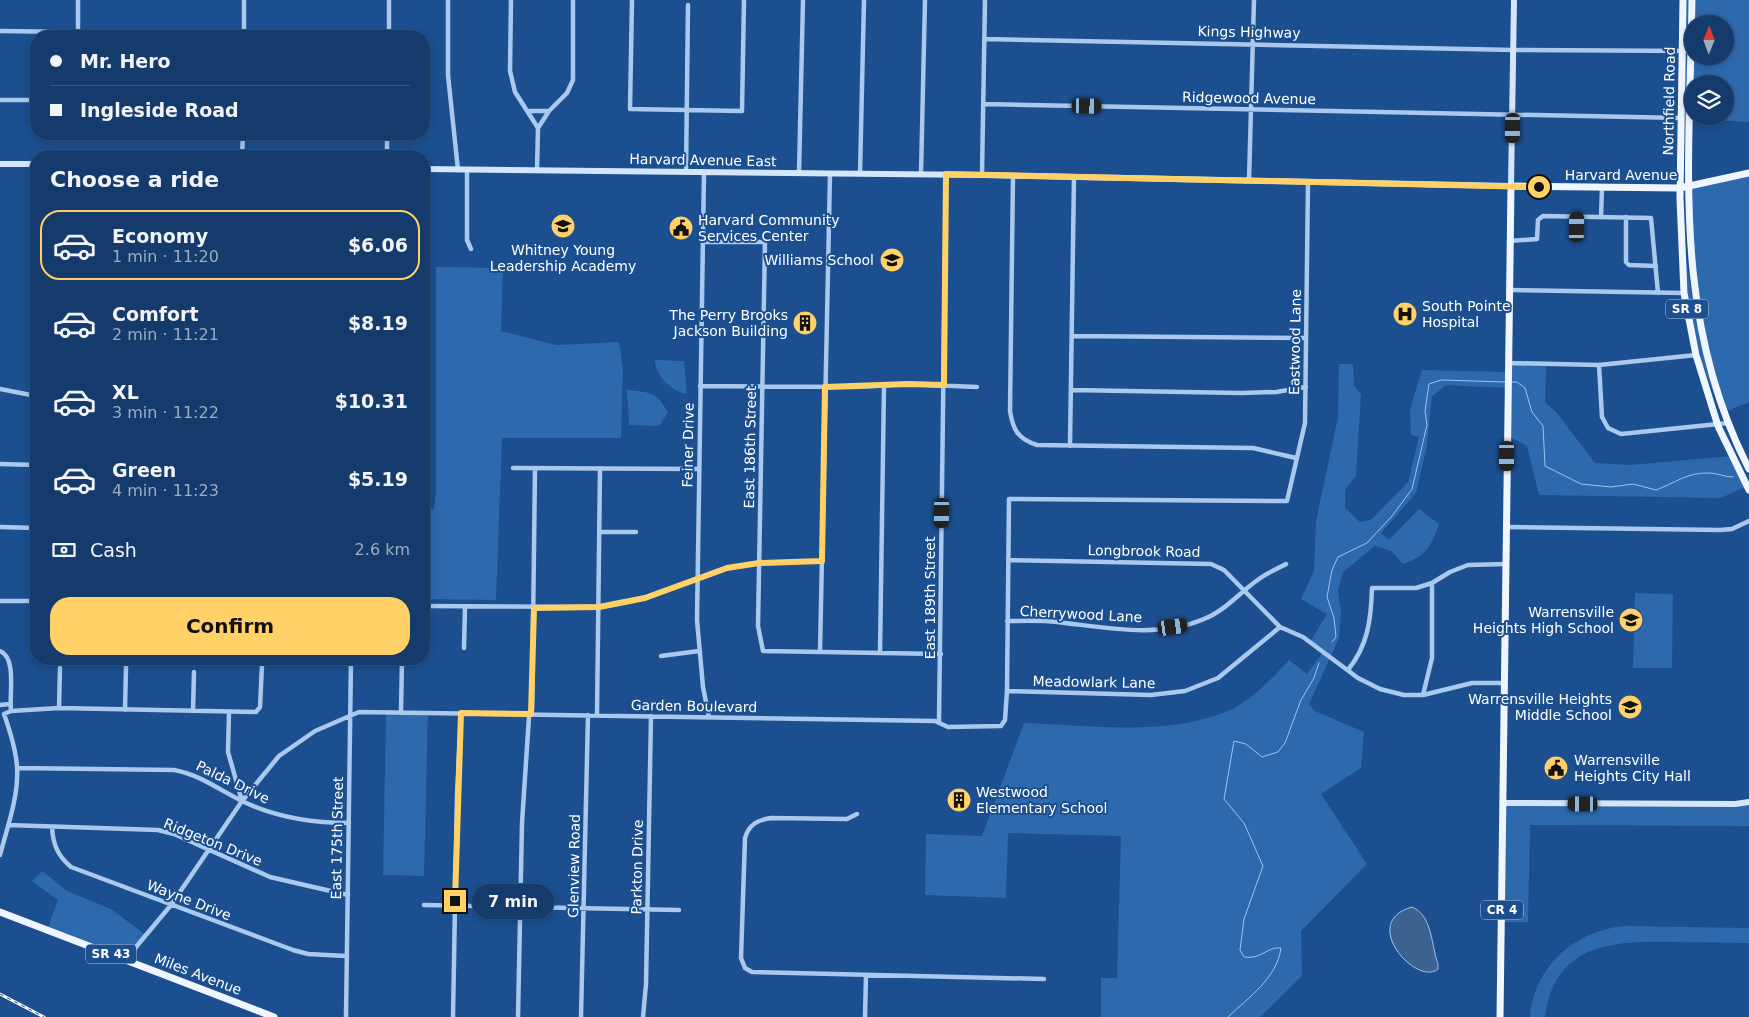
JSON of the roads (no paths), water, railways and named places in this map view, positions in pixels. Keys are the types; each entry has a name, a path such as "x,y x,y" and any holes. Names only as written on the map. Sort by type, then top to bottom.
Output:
{"main road":[{"name":"CR 4","path":"1500,1017 1514,0"},
{"name":"Northfield Road","path":"1683,0 1680,188 1684,293 1696,355 1718,426 1749,490"},
{"name":"Northfield Road","path":"1692,0 1692,15"},
{"name":"Northfield Road","path":"1691,65 1690,251 1698,315 1716,389 1728,423 1749,469"},
{"path":"0,164 30,164"},
{"name":"Harvard Avenue East","path":"430,169 982,175"},
{"name":"Harvard Avenue","path":"982,175 1602,188 1689,188 1749,173"},
{"path":"1503,803 1735,804 1749,802"},
{"name":"Miles Avenue","path":"0,912 274,1017"}],"street":[{"path":"78,0 78,30"},
{"path":"244,0 244,30"},
{"path":"389,0 389,30"},
{"path":"448,0 448,75 458,170"},
{"path":"511,0 510,71 515,92 538,128"},
{"path":"537,170 538,128 549,111 567,93 573,80 573,0"},
{"path":"632,0 630,109 742,111 744,0"},
{"path":"799,173 803,0"},
{"path":"860,174 864,0"},
{"path":"921,174 925,0"},
{"path":"982,175 985,0"},
{"path":"1249,181 1254,0"},
{"path":"686,172 688,5"},
{"path":"0,31 30,32"},
{"name":"Kings Highway","path":"984,39 1253,43 1514,50 1682,51"},
{"path":"0,100 30,100"},
{"name":"Ridgewood Avenue","path":"984,104 1681,118"},
{"path":"527,111 549,111"},
{"path":"467,170 466,240 471,249"},
{"name":"Feiner Drive","path":"704,172 697,578 699,651 709,717"},
{"path":"830,174 820,652 941,654"},
{"name":"East 189th Street","path":"939,722 946,174"},
{"path":"1013,176 1010,411 1016,434 1026,442 1037,445 1253,448 1296,458"},
{"path":"1070,446 1074,177"},
{"name":"Eastwood Lane","path":"1008,560 1009,499 1287,501 1304,429 1308,182"},
{"path":"1601,217 1602,188"},
{"path":"1510,241 1537,239 1538,220 1540,217 1648,218 1653,221 1658,293"},
{"path":"1577,238 1578,217"},
{"path":"1626,217 1626,262 1629,265 1656,266"},
{"name":"East 186th Street","path":"703,242 765,242 758,626 763,651 820,652"},
{"path":"1509,290 1684,293"},
{"path":"1072,336 1306,338"},
{"path":"1508,363 1599,365 1696,355"},
{"path":"1599,365 1602,417 1608,428 1621,434 1718,426 1728,423"},
{"path":"700,386 762,388 908,384 977,387"},
{"path":"880,653 884,386"},
{"path":"1072,390 1241,393 1276,392 1306,386"},
{"path":"0,389 30,395"},
{"path":"0,464 30,465"},
{"path":"513,468 699,469"},
{"path":"518,1017 522,823 531,714 535,468"},
{"path":"597,715 601,532 600,469"},
{"path":"1507,527 1720,530 1732,529 1749,521"},
{"path":"0,527 30,528"},
{"path":"601,532 636,532"},
{"path":"1007,691 1008,560"},
{"name":"Longbrook Road","path":"1008,560 1211,564 1224,570 1280,627 1303,637 1348,670 1380,689 1404,695 1424,695 1472,683 1504,683"},
{"path":"430,606 599,607 645,598 727,568 759,563 822,561"},
{"name":"Cherrywood Lane","path":"1007,621 1055,622 1113,630 1161,629 1185,626 1220,611 1259,578 1286,564"},
{"path":"1348,670 1361,651 1367,636 1371,619 1372,588 1407,589 1432,583 1450,572 1468,565 1506,564"},
{"path":"1424,695 1432,658 1432,583"},
{"path":"0,601 30,601"},
{"path":"464,648 465,607"},
{"name":"Meadowlark Lane","path":"1007,691 1151,695 1185,691 1218,678 1280,627"},
{"path":"0,651 4,652 10,662 10,712"},
{"path":"661,656 699,651"},
{"path":"0,855 15,797 17,768 11,736 4,714 59,708 256,712 259,709 262,665"},
{"name":"East 175th Street","path":"346,1017 351,665"},
{"path":"402,665 402,712"},
{"path":"125,710 126,667"},
{"path":"59,708 60,668"},
{"path":"193,711 194,672"},
{"name":"Garden Boulevard","path":"126,959 171,905 242,801 267,770 287,750 316,731 359,712 939,722 948,727 1001,726 1005,720 1007,691"},
{"path":"0,705 10,704"},
{"path":"229,712 228,752 242,801"},
{"path":"453,1017 461,713"},
{"name":"Glenview Road","path":"582,1017 588,715"},
{"name":"Parkton Drive","path":"643,1017 648,910 651,716"},
{"name":"Palda Drive","path":"17,768 174,770 202,778 242,801 279,816 300,820 349,823"},
{"path":"857,814 847,819 771,818 762,820 748,829 745,838 741,958 745,968 752,972 1044,979"},
{"name":"Ridgeton Drive","path":"8,825 158,830 174,834 270,877 348,895"},
{"name":"Wayne Drive","path":"52,827 53,841 57,851 71,868 293,950 308,954 346,956"},
{"path":"424,905 679,910"},
{"path":"864,1017 866,975"}],"waterway":[{"path":"1332,642 1336,637 1334,618 1327,597 1332,570 1338,557 1367,543 1392,516 1412,489 1427,425 1425,411 1429,384 1441,380 1505,382"},
{"path":"1512,382 1517,382 1525,388 1532,412 1543,426 1545,466 1581,484 1611,487 1633,484 1656,490 1695,474 1712,473 1733,477"},
{"path":"1228,1017 1268,978 1274,969 1281,948 1272,949 1255,957 1244,957 1240,950 1244,919 1263,866 1244,823 1224,799 1234,741 1246,744 1262,757 1278,752 1285,743 1301,700 1314,678 1319,663"}],"railway":[{"path":"0,994 44,1017"}],"place":[{"name":"Whitney Young Leadership Academy","path":"563,226"},
{"name":"Harvard Community Services Center","path":"681,228"},
{"name":"Williams School","path":"892,260"},
{"name":"South Pointe Hospital","path":"1405,314"},
{"name":"The Perry Brooks Jackson Building","path":"805,323"},
{"name":"Warrensville Heights High School","path":"1631,620"},
{"name":"Warrensville Heights Middle School","path":"1630,707"},
{"name":"Warrensville Heights City Hall","path":"1556,768"},
{"name":"Westwood Elementary School","path":"959,800"}]}
